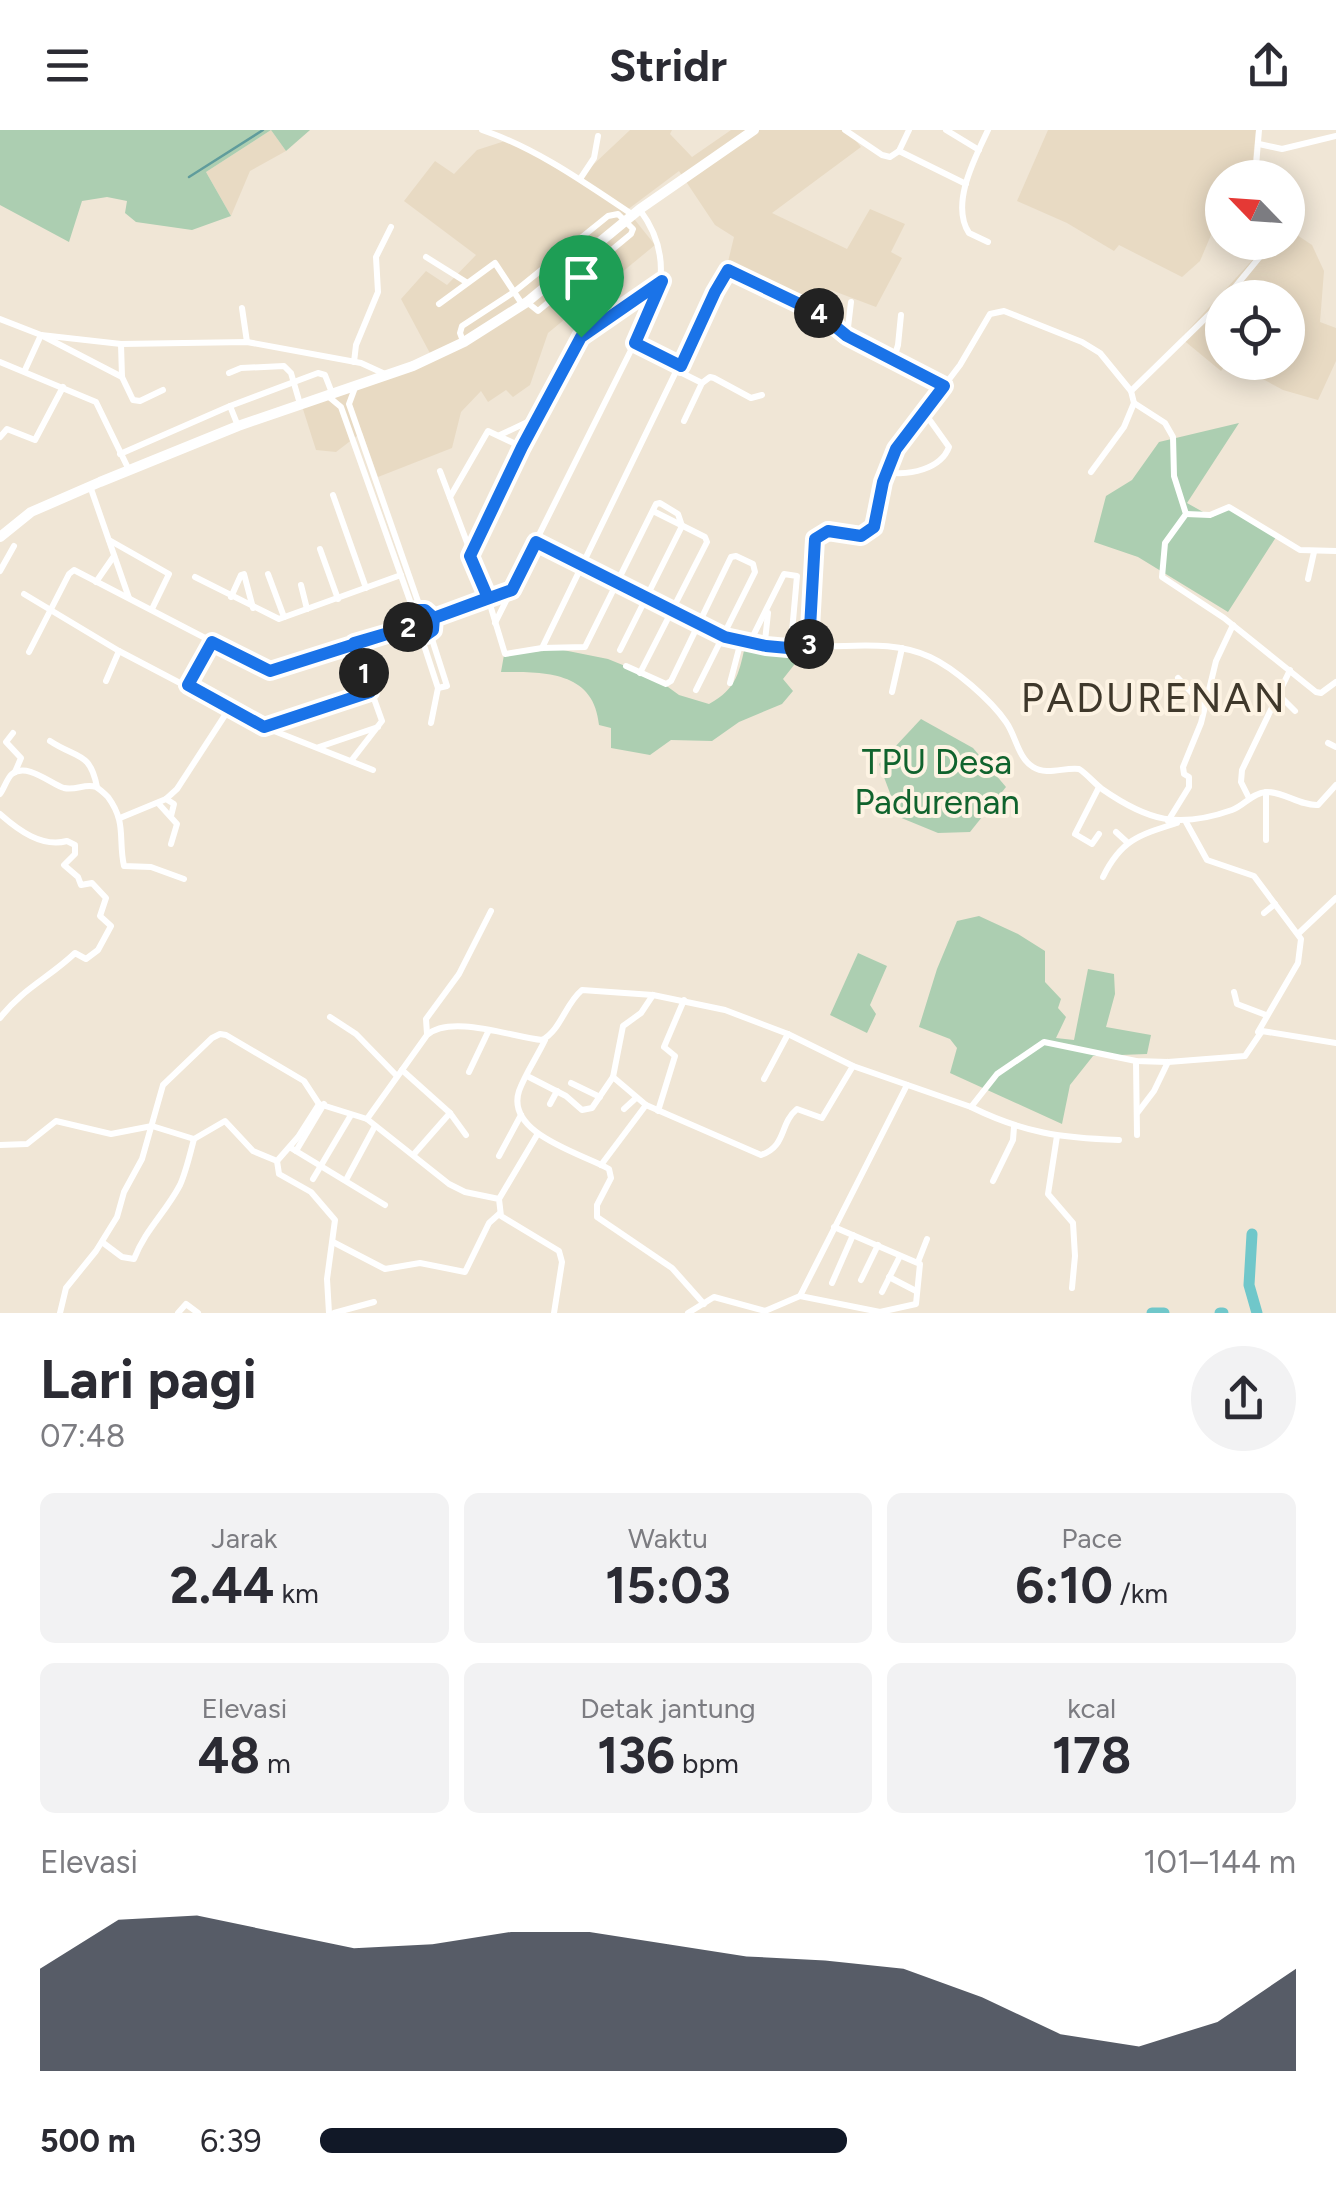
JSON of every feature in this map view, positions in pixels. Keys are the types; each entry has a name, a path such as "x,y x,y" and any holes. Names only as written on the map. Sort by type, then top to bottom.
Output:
{"main road":[{"path":"0,538 30,512 90,486 464,342 524,303 633,214 750,131"}],"street":[{"path":"482,130 510,140 633,214 656,238 662,281 495,623"},
{"path":"845,130 882,155 894,156 909,130"},
{"path":"946,130 979,150"},
{"path":"988,130 962,204 963,224 978,240 988,242"},
{"path":"1258,160 1259,130"},
{"path":"580,180 594,158 598,136"},
{"path":"1259,144 1282,149 1336,136"},
{"path":"899,151 966,184"},
{"path":"464,342 462,326 514,292 608,216 633,214"},
{"path":"354,362 361,332 378,292 376,258 392,227"},
{"path":"426,257 466,282"},
{"path":"1241,280 1257,260"},
{"path":"439,304 495,263 524,303"},
{"path":"542,648 728,270 820,314 847,336 944,386"},
{"path":"470,556 578,340 662,281"},
{"path":"847,336 851,302"},
{"path":"242,308 247,342"},
{"path":"809,646 815,539 823,531 861,536 872,530 878,522 887,472 896,449 960,365 990,314 1004,310 1100,353 1131,392 1134,403 1124,427 1091,472"},
{"path":"894,358 901,315"},
{"path":"0,319 41,335 122,377"},
{"path":"1131,392 1205,319"},
{"path":"41,335 121,344 247,342 354,362 386,375"},
{"path":"25,370 41,335"},
{"path":"635,343 702,384"},
{"path":"121,344 122,377 135,401 163,390"},
{"path":"0,362 99,405 128,470"},
{"path":"229,373 276,365 288,369 300,406"},
{"path":"120,454 230,406 321,373 329,394 345,405 418,611"},
{"path":"684,421 702,384 710,377 749,398 762,395"},
{"path":"356,385 345,405 401,575 418,611 434,618 512,590"},
{"path":"0,437 7,429 36,440 63,387"},
{"path":"1134,403 1165,423 1173,437 1174,476 1186,514"},
{"path":"230,406 238,426"},
{"path":"887,472 911,474 939,463 949,451 924,412"},
{"path":"500,435 537,417"},
{"path":"450,498 485,434 491,431 522,447"},
{"path":"440,471 488,598 503,654 585,647 658,503 678,514 682,526 620,650"},
{"path":"90,486 129,598"},
{"path":"333,495 366,588"},
{"path":"1186,514 1210,515 1229,508 1283,542 1314,552 1336,551"},
{"path":"640,673 707,542 653,511"},
{"path":"1186,514 1165,542 1160,575 1233,625 1318,693 1336,682"},
{"path":"108,540 169,574 152,609"},
{"path":"536,542 724,636 746,641 791,643 797,576 784,574 746,641 730,683"},
{"path":"0,571 14,546"},
{"path":"320,549 338,599"},
{"path":"1308,579 1314,552"},
{"path":"96,582 114,556"},
{"path":"626,666 670,683 731,557 736,556 756,568 696,690"},
{"path":"29,652 73,571 270,671 409,627"},
{"path":"231,596 244,574 253,608"},
{"path":"268,574 284,617"},
{"path":"195,577 206,578 273,618 307,610 401,575"},
{"path":"300,585 307,610"},
{"path":"24,594 119,651 264,727 374,770"},
{"path":"765,641 768,605"},
{"path":"409,627 409,618 418,611"},
{"path":"434,618 430,633 448,683 438,688"},
{"path":"1168,821 1189,786 1189,777 1182,767 1216,661 1233,625"},
{"path":"409,627 420,636 438,688 431,723"},
{"path":"420,636 430,633"},
{"path":"746,641 799,649 880,643 947,666 990,703 1032,766 1049,771 1078,768 1099,786 1144,812 1182,822"},
{"path":"188,685 212,642"},
{"path":"351,760 382,721 354,643"},
{"path":"892,692 902,648"},
{"path":"106,680 119,651"},
{"path":"1249,798 1241,782 1242,770 1290,670"},
{"path":"1178,678 1204,707"},
{"path":"264,727 370,692"},
{"path":"1278,694 1295,711"},
{"path":"120,818 166,798 229,709"},
{"path":"318,748 379,727"},
{"path":"0,794 20,758 6,742 13,733"},
{"path":"50,741 88,759 94,768 98,788 120,818 124,866 151,867 184,880"},
{"path":"15,772 47,777 58,786 71,789 98,788"},
{"path":"1099,786 1075,834 1092,844 1100,834"},
{"path":"1103,877 1116,852 1128,843 1182,822 1237,808 1266,792 1318,806 1336,786"},
{"path":"1266,792 1266,840"},
{"path":"166,798 174,804 170,816"},
{"path":"158,803 178,828 171,844"},
{"path":"0,814 38,840 75,844 76,852 64,864 78,876 81,886 92,883 104,893 106,900 100,916 112,926 92,956 86,959 74,953 57,971 16,998 0,1018"},
{"path":"971,1107 997,1074 1040,1044 1136,1062 1245,1056 1250,1052 1300,956 1298,933 1254,876 1207,860 1182,822"},
{"path":"1116,832 1128,843"},
{"path":"1298,933 1336,898"},
{"path":"1264,914 1276,904"},
{"path":"427,1035 426,1019 459,974 491,912"},
{"path":"706,1306 672,1268 597,1217 597,1205 612,1175 602,1165 537,1135 521,1115 518,1098 527,1076 546,1039 582,990 652,994 725,1010 788,1034 853,1066 971,1107 1014,1127 1058,1136 1119,1140"},
{"path":"1234,992 1237,1004 1266,1015"},
{"path":"527,1076 582,1110 592,1108 613,1077 623,1026 641,1013 652,994"},
{"path":"658,1111 675,1056 664,1048 684,1000"},
{"path":"330,1017 450,1113 466,1134"},
{"path":"367,1119 427,1035 444,1026 546,1039"},
{"path":"469,1072 488,1032"},
{"path":"1258,1032 1336,1043"},
{"path":"60,1313 66,1288 118,1215 124,1192 138,1169 167,1078 220,1034 304,1081 321,1104 367,1119 456,1188 499,1199"},
{"path":"764,1079 788,1034"},
{"path":"1136,1062 1137,1135"},
{"path":"1136,1114 1154,1091 1168,1062"},
{"path":"613,1077 646,1105 756,1154 766,1154 784,1138 785,1122 797,1109 819,1119 825,1116 853,1066"},
{"path":"570,1083 600,1097"},
{"path":"800,1296 907,1085"},
{"path":"550,1104 556,1091"},
{"path":"624,1108 636,1098"},
{"path":"278,1160 294,1149 321,1104"},
{"path":"602,1165 646,1105"},
{"path":"414,1154 450,1113"},
{"path":"313,1179 351,1115"},
{"path":"499,1156 521,1115"},
{"path":"0,1146 27,1144 56,1121 111,1134 152,1126 194,1140"},
{"path":"102,1242 134,1259 145,1233 182,1182 194,1140 227,1122 253,1150 278,1160"},
{"path":"346,1180 375,1126"},
{"path":"993,1181 1013,1140 1014,1127"},
{"path":"334,1242 385,1269 420,1263 465,1272 489,1223 499,1214 499,1199 537,1135"},
{"path":"1058,1136 1048,1198 1073,1223 1072,1288"},
{"path":"294,1149 385,1205"},
{"path":"278,1160 279,1174 311,1192 333,1215 334,1242 327,1279 332,1313 374,1302"},
{"path":"499,1214 561,1254 554,1313"},
{"path":"688,1313 724,1298 765,1312 800,1296 887,1312 913,1307 922,1265 834,1227"},
{"path":"832,1283 853,1235"},
{"path":"918,1262 927,1239"},
{"path":"861,1280 878,1245"},
{"path":"882,1292 900,1256"},
{"path":"890,1277 916,1291"},
{"path":"178,1313 186,1304 198,1313"}],"shaded area":[{"path":"271,130 286,151 250,171 231,216 206,172"},
{"path":"630,130 672,130 670,134 692,157 731,130 847,130 861,147 772,213 847,249 870,209 905,224 891,252 902,258 876,307 831,290 815,307 727,266 734,237 715,225 679,171 627,210 655,245 548,333 530,385 513,397 506,390 488,402 481,391 461,412 452,448 378,477 362,432 336,452 316,450 302,406 432,357 401,299 426,271 447,285 476,255 404,201 435,161 454,174 477,150 508,140 577,180"},
{"path":"1048,130 1256,130 1253,160 1205,160 1205,249 1200,261 1182,277 1119,245 1114,251 1067,223 1017,201"},
{"path":"1305,240 1312,245 1324,271 1320,322 1336,328 1336,361 1318,400 1264,380 1305,380 1305,280 1234,280 1252,260 1305,260"},
{"path":"1205,312 1205,358 1181,338"}],"green space":[{"path":"0,130 271,130 206,172 231,216 192,230 136,222 125,213 127,201 107,197 82,201 69,242 0,205"},
{"path":"271,130 310,130 286,151"},
{"path":"1239,423 1187,503 1212,517 1229,509 1278,534 1228,612 1138,557 1094,542 1106,496 1132,480 1159,442"},
{"path":"746,642 809,646 783,679 793,691 782,704 739,722 712,741 671,740 650,755 611,748 611,728 599,725 595,707 577,684 550,675 501,672 504,655 558,649 608,659 657,679 679,695 709,704 732,685"},
{"name":"TPU Desa Padurenan","path":"921,719 973,748 1006,787 970,832 938,833 899,817 879,764"},
{"path":"979,916 1045,951 1045,982 1061,999 1058,1008 1066,1017 1056,1038 1074,1040 1088,969 1114,974 1115,994 1106,1027 1151,1035 1147,1054 1093,1056 1070,1085 1062,1124 950,1073 957,1048 950,1039 919,1027 957,921"},
{"path":"858,953 887,966 870,1005 876,1014 867,1033 830,1015"}],"waterway":[{"path":"189,177 263,130"},
{"path":"1252,1234 1249,1285 1257,1313"},
{"path":"1152,1313 1164,1313"}],"district":[{"name":"PADURENAN","path":"1154,698"}],"route":[{"path":"581,337 470,556 488,598 434,618 425,610 416,610 409,618 409,627 354,643 370,692 264,727 188,685 212,642 270,671 354,643 409,627 416,635 426,635 433,630 434,618 512,590 536,542 725,637 754,645 799,649 809,646 816,536 823,531 861,536 874,527 883,482 896,449 944,386 847,336 820,314 728,270 681,366 635,343 662,281 581,337"}]}
